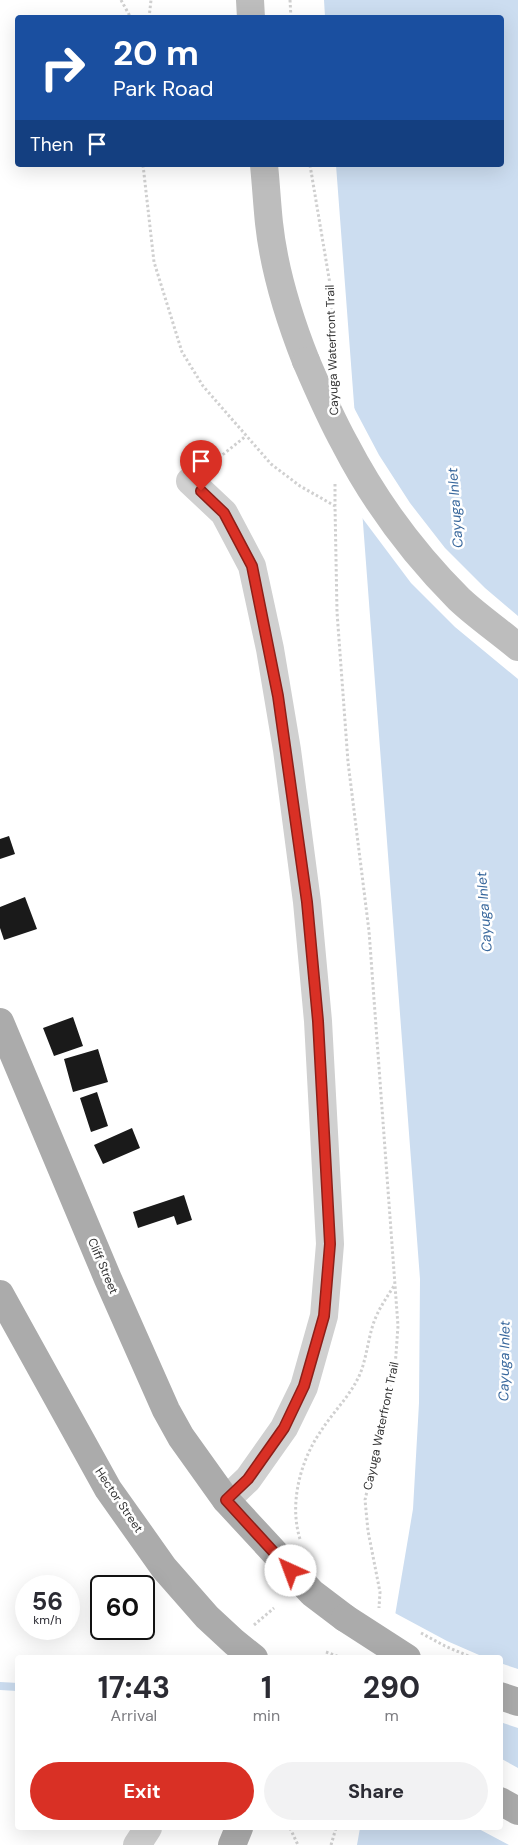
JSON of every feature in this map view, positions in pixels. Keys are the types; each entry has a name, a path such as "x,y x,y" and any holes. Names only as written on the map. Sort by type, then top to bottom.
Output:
{"main road":[{"path":"250,0 251,15"},
{"path":"264,167 269,225 278,271 294,330 329,413 346,446 384,507 404,534 460,600 518,647"},
{"name":"Cliff Street","path":"0,1022 108,1279 166,1410 181,1437 226,1500 312,1593 345,1618 402,1655"},
{"name":"Hector Street","path":"0,1294 108,1489 164,1568 207,1617 250,1655"},
{"path":"503,1697 518,1702"},
{"path":"503,1802 518,1810"},
{"path":"232,1845 238,1830"}],"street":[{"path":"190,480 224,513 252,566 270,649 287,750 307,902 318,1021 330,1244 324,1316 304,1386 284,1428 248,1479 226,1500"},
{"path":"138,1845 147,1830"}],"path":[{"path":"121,0 129,15"},
{"path":"149,15 151,0"},
{"path":"290,0 291,15"},
{"name":"Cayuga Waterfront Trail","path":"310,167 331,290 333,359"},
{"path":"190,480 246,436"},
{"path":"335,476 335,506"},
{"name":"Cayuga Waterfront Trail","path":"302,1546 296,1525 295,1506 308,1452 319,1432 347,1396 359,1376 366,1358 374,1321 394,1286 398,1326 395,1368 366,1500 368,1531 380,1592 379,1610"},
{"path":"253,1625 274,1608"},
{"path":"326,1652 334,1655"},
{"path":"291,1830 298,1845"},
{"path":"330,1845 335,1830"}],"water":[{"name":"Cayuga Inlet","path":"324,0 518,0 518,1845 357,1845 360,1830 503,1830 503,1655 388,1655 413,1509 419,1403 420,1279 336,167 504,167 504,15 325,15"}],"pier":[{"path":"352,404 379,455 410,503 445,548 485,588 518,616 518,679 455,627 411,583 360,515"},
{"path":"393,1612 447,1641 479,1655 386,1655"},
{"path":"503,1664 518,1669 518,1728 503,1723"},
{"path":"503,1760 518,1768 518,1845 509,1845 481,1830 503,1830"}],"building":[{"path":"9,836 15,854 0,859 0,839"},
{"path":"25,897 37,929 4,940 0,928 0,907"},
{"path":"73,1017 83,1046 54,1056 43,1028"},
{"path":"98,1049 108,1082 73,1092 64,1059"},
{"path":"97,1092 108,1126 91,1132 80,1098"},
{"path":"132,1128 140,1148 103,1164 94,1145"},
{"path":"184,1195 192,1220 177,1225 174,1216 138,1228 133,1212"}],"waterway":[{"path":"0,1686 15,1687"}],"route":[{"path":"201,491 224,513 252,566 270,649 287,750 307,902 318,1021 330,1244 324,1316 304,1386 284,1428 248,1479 226,1500 291,1571"}]}
